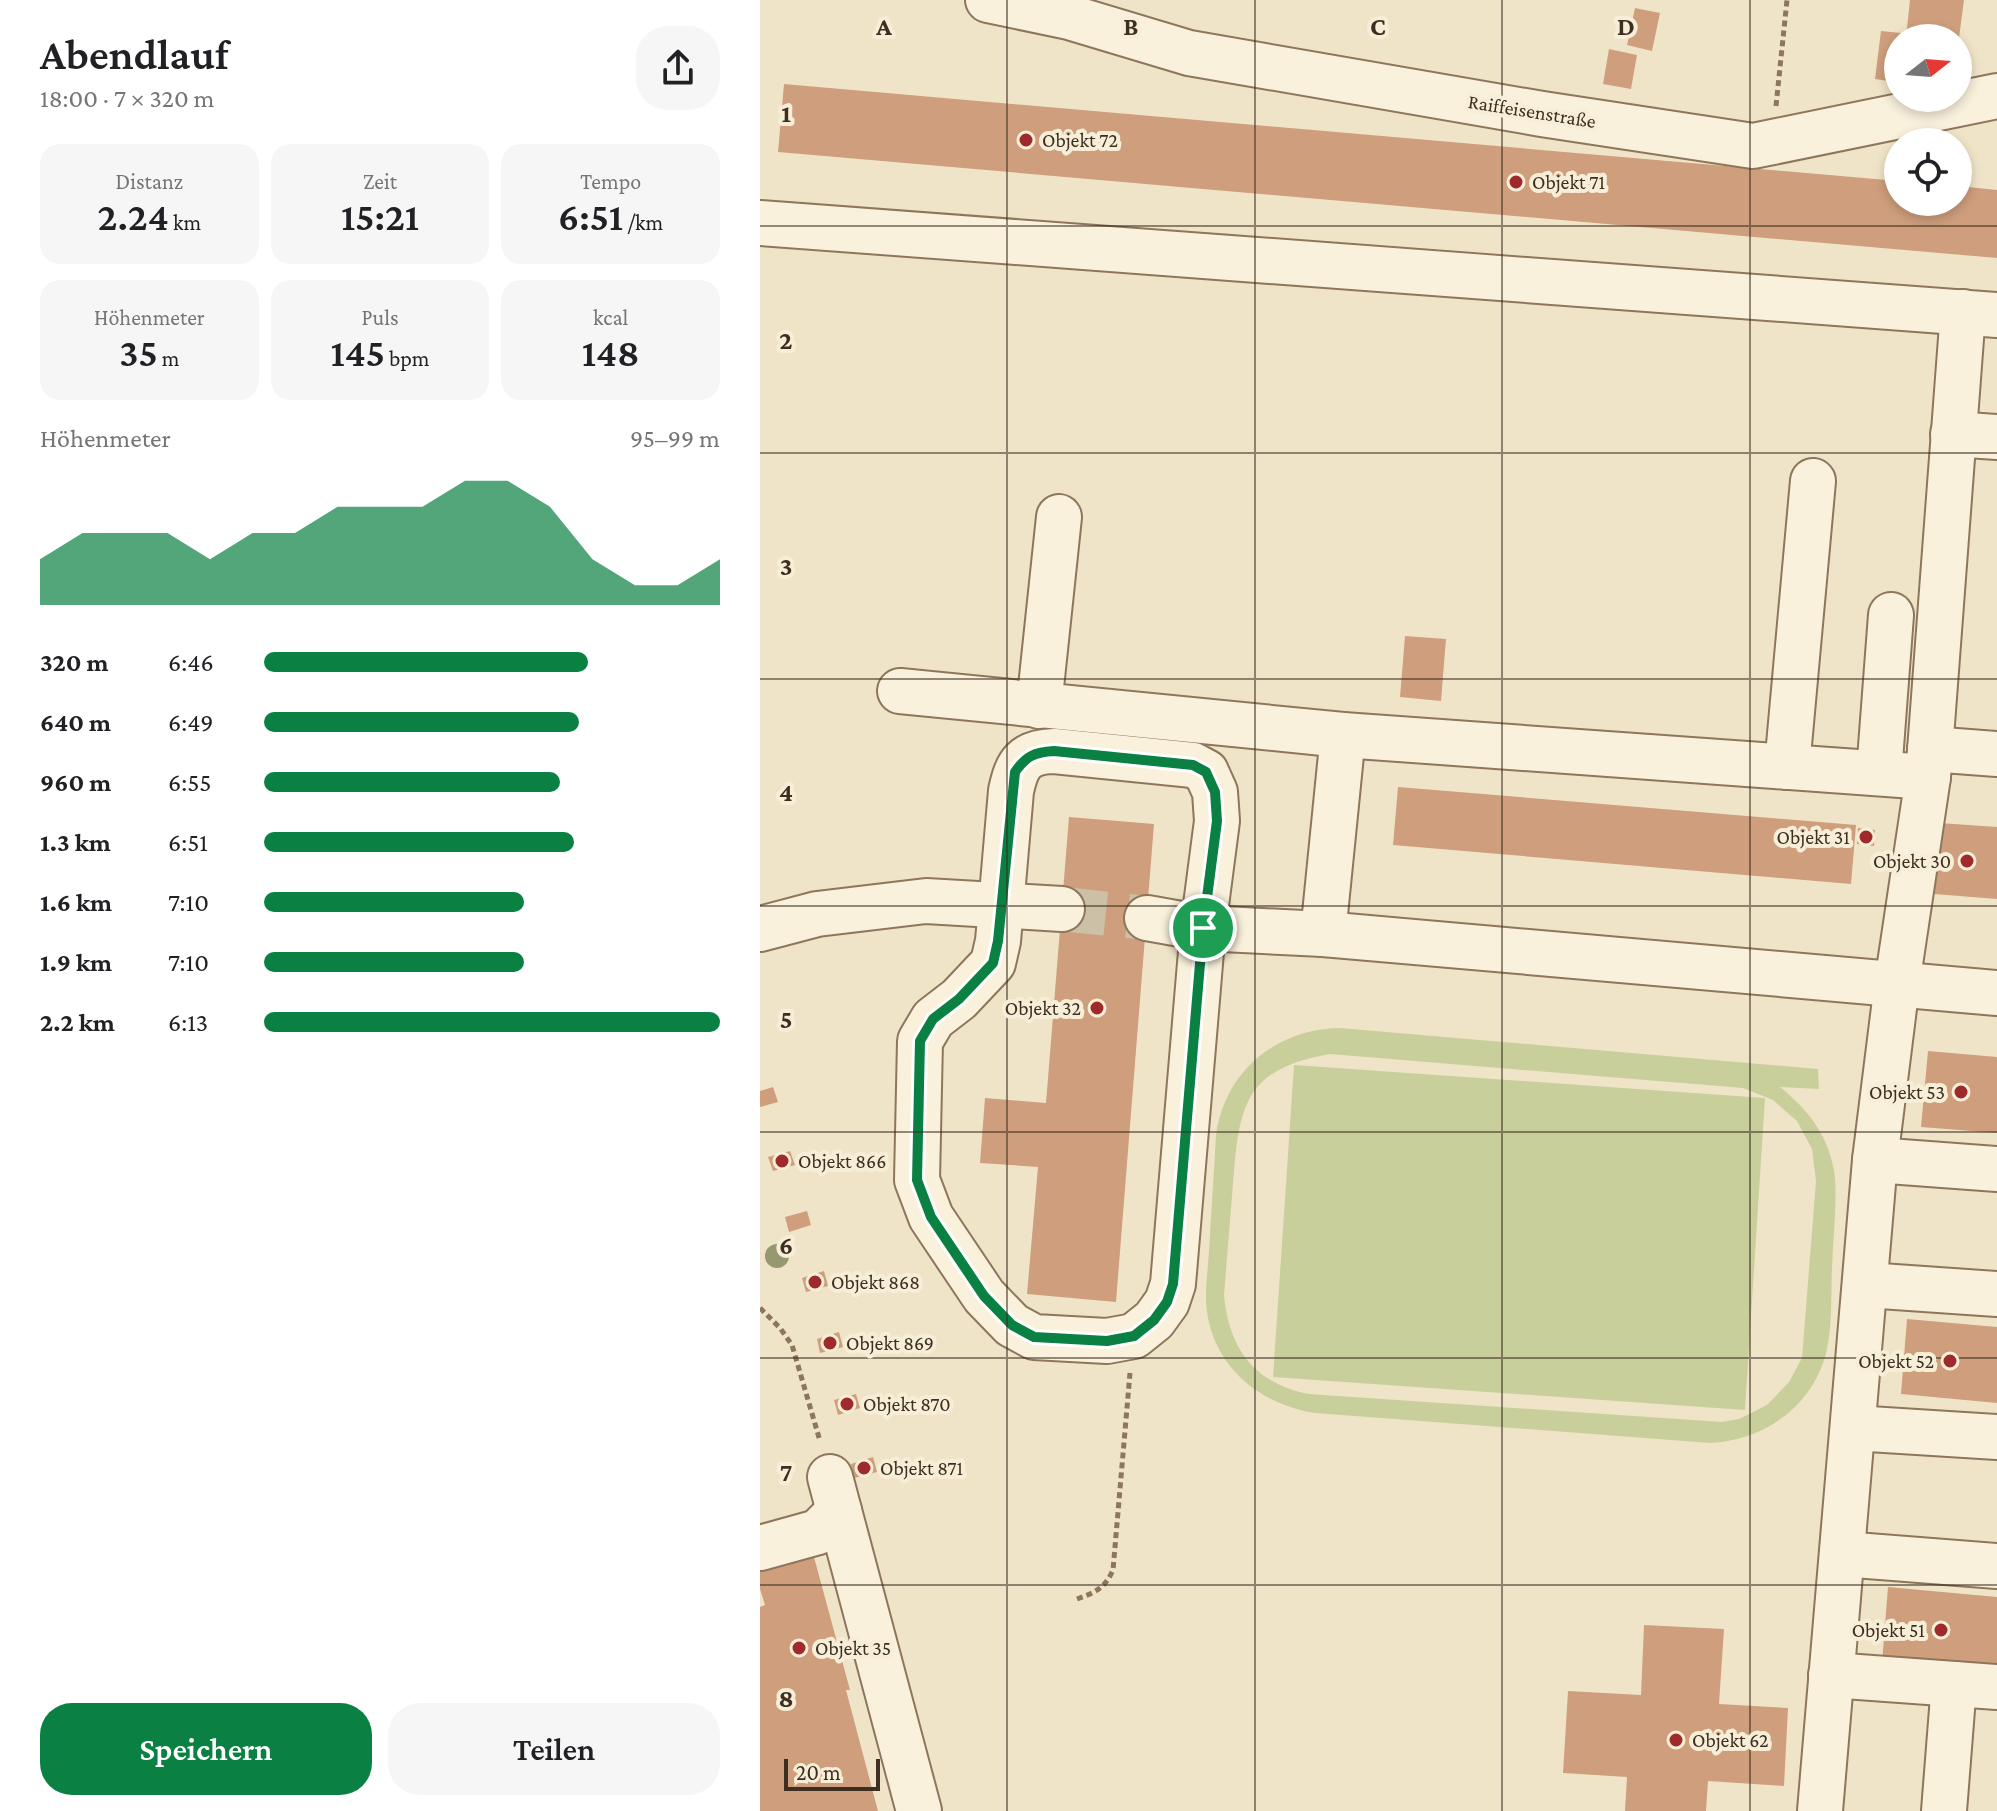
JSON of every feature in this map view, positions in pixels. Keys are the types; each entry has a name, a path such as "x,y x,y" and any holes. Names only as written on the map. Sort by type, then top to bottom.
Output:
{"street":[{"name":"Raiffeisenstraße","path":"988,0 1072,8 1189,53 1542,114 1753,146 1997,96"},
{"path":"760,223 1980,313 1953,434 1929,763 1875,1160 1820,1811"},
{"path":"1953,434 1997,437"},
{"path":"1787,767 1813,481"},
{"path":"1039,706 1059,517"},
{"path":"1879,773 1891,615"},
{"path":"900,691 1343,735 1879,773 1997,754"},
{"path":"1323,934 1343,735"},
{"path":"1054,751 1193,765 1206,772 1215,792 1217,821 1203,928 1173,1284 1167,1302 1154,1320 1134,1336 1107,1341 1034,1337 1012,1325 984,1296 931,1217 917,1180 920,1041 933,1019 959,999 993,963 1011,791 1015,772 1024,759 1038,752 1054,751"},
{"path":"760,929 817,914 926,901 1062,909"},
{"path":"1147,918 1203,928 1323,934 1997,993"},
{"path":"1875,1160 1997,1169"},
{"path":"1866,1285 1997,1294"},
{"path":"1853,1428 1997,1437"},
{"path":"760,1548 818,1532 834,1494"},
{"path":"834,1494 919,1811"},
{"path":"1842,1554 1997,1566"},
{"path":"1831,1675 1997,1687"},
{"path":"1944,1811 1954,1684"}],"path":[{"path":"1787,0 1774,102 1790,139"},
{"path":"760,1308 792,1345 834,1494"},
{"path":"1077,1599 1099,1591 1108,1582 1113,1570 1134,1336"}],"green space":[{"path":"1340,1028 1818,1069 1819,1089 1780,1087 1817,1126 1829,1150 1835,1177 1831,1316 1828,1344 1814,1384 1802,1400 1770,1426 1731,1440 1710,1443 1315,1413 1276,1402 1259,1392 1230,1366 1212,1332 1207,1312 1216,1135 1221,1112 1242,1073 1275,1045 1317,1030","holes":["1330,1054 1743,1088 1773,1100 1797,1121 1812,1149 1816,1181 1802,1358 1789,1382 1767,1405 1739,1419 1722,1422 1309,1394 1290,1389 1259,1372 1239,1347 1232,1332 1224,1295 1235,1157 1244,1113 1252,1095 1263,1081 1279,1070"]},
{"path":"1294,1065 1765,1098 1745,1410 1273,1377"}],"building":[{"path":"1910,0 1964,0 1961,24 1907,24"},
{"path":"1635,8 1660,13 1652,51 1627,45"},
{"path":"1881,31 1884,31 1884,80 1875,79"},
{"path":"1609,49 1637,55 1631,89 1603,84"},
{"path":"784,84 1884,180 1884,216 1972,216 1972,187 1997,190 1997,258 778,152"},
{"path":"1405,636 1446,639 1441,701 1400,697"},
{"path":"1398,787 1856,825 1851,884 1393,845"},
{"name":"Objekt 32","path":"1069,817 1154,824 1116,1302 1027,1294 1038,1167 980,1163 985,1098 1046,1103"},
{"name":"Objekt 30","path":"1940,823 1997,827 1997,899 1934,894"},
{"name":"Objekt 31","path":"1858,828 1875,830 1874,846 1857,844"},
{"name":"Objekt 53","path":"1928,1051 1997,1057 1997,1133 1921,1127"},
{"path":"773,1087 778,1102 760,1107 760,1091"},
{"name":"Objekt 866","path":"790,1151 795,1165 773,1171 768,1157"},
{"path":"807,1211 811,1225 789,1232 785,1217"},
{"name":"Objekt 868","path":"824,1271 828,1286 806,1292 802,1278"},
{"name":"Objekt 52","path":"1907,1319 1997,1327 1997,1403 1901,1394"},
{"name":"Objekt 869","path":"839,1332 843,1347 820,1353 817,1339"},
{"name":"Objekt 870","path":"856,1394 860,1408 838,1415 834,1400"},
{"name":"Objekt 871","path":"873,1457 877,1472 854,1478 851,1464"},
{"name":"Objekt 35","path":"814,1557 850,1690 846,1690 878,1811 760,1811 760,1607 765,1605 760,1589 760,1572"},
{"name":"Objekt 51","path":"1888,1587 1997,1597 1997,1673 1882,1663"},
{"name":"Objekt 62","path":"1644,1625 1724,1629 1719,1704 1788,1708 1784,1786 1708,1781 1706,1811 1625,1811 1627,1777 1563,1773 1568,1691 1641,1695"}],"tunnel":[{"path":"1062,909 1147,918"}],"place":[{"name":"Objekt 72","path":"1026,140"},
{"name":"Objekt 71","path":"1516,182"},
{"name":"Objekt 31","path":"1866,837"},
{"name":"Objekt 30","path":"1967,861"},
{"name":"Objekt 32","path":"1097,1008"},
{"name":"Objekt 53","path":"1961,1092"},
{"name":"Objekt 866","path":"782,1161"},
{"name":"Objekt 868","path":"815,1282"},
{"name":"Objekt 869","path":"830,1343"},
{"name":"Objekt 52","path":"1950,1361"},
{"name":"Objekt 870","path":"847,1404"},
{"name":"Objekt 871","path":"864,1468"},
{"name":"Objekt 51","path":"1941,1630"},
{"name":"Objekt 35","path":"799,1648"},
{"name":"Objekt 62","path":"1676,1740"}],"route":[{"path":"1054,751 1193,765 1206,772 1215,792 1217,821 1203,928 1173,1284 1167,1302 1154,1320 1134,1336 1107,1341 1034,1337 1012,1325 984,1296 931,1217 917,1180 920,1041 933,1019 959,999 993,963 998,941 1011,791 1015,772 1024,759 1038,752 1054,751"}]}
